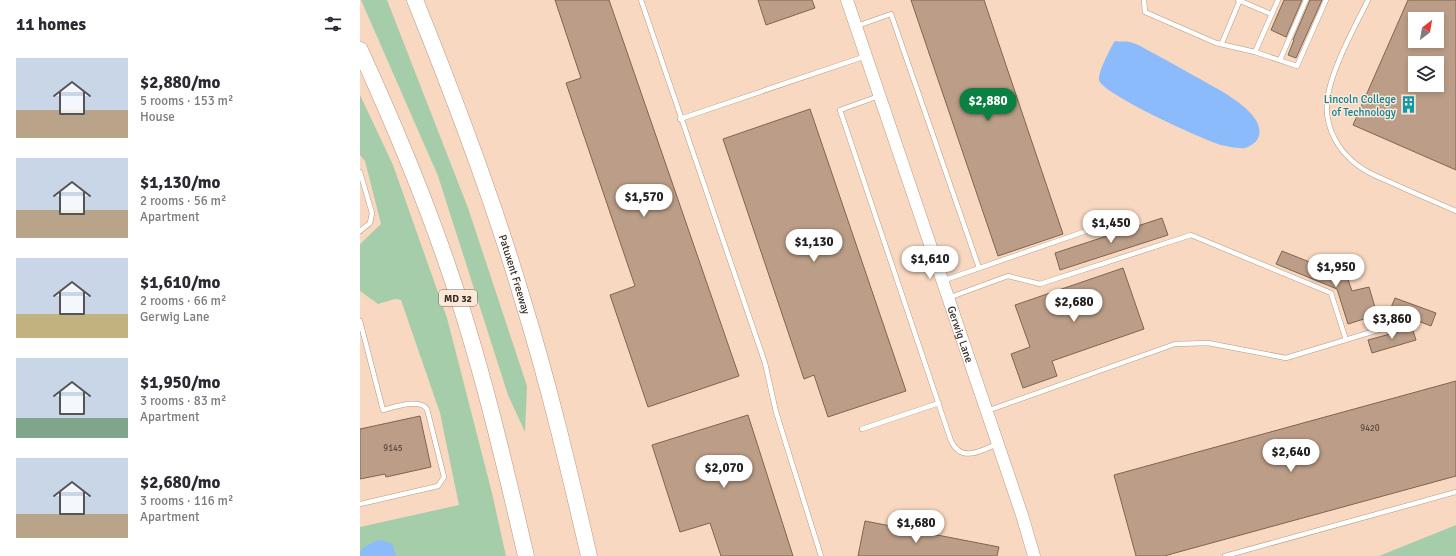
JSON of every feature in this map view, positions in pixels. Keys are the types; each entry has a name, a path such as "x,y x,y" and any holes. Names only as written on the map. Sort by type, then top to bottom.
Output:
{"highway":[{"name":"Patuxent Freeway","path":"415,0 439,59 486,187 523,300 562,441 588,556"},
{"name":"MD 32","path":"360,50 403,150 447,264 483,381 526,556"}],"street":[{"name":"Gerwig Lane","path":"847,0 987,411 1028,533 1034,556"}],"lane":[{"path":"640,0 765,363 776,412 821,556"},
{"path":"1144,0 1145,12 1216,43 1222,43 1255,52 1297,66 1326,0"},
{"path":"1222,43 1239,0 1271,14"},
{"path":"1255,52 1278,0"},
{"path":"1280,60 1306,0"},
{"path":"1368,0 1334,71 1326,104 1330,130 1344,154 1371,174 1456,211"},
{"path":"856,27 891,14 979,268"},
{"path":"680,119 866,56"},
{"path":"879,96 840,110 951,441 959,451 971,454 998,444"},
{"path":"360,172 372,213 370,223 360,231"},
{"path":"942,281 1092,229"},
{"path":"948,298 1008,276 1040,284 1191,235 1331,293 1346,340"},
{"path":"360,321 383,410 417,403 424,405 427,409 444,477 438,486 360,504"},
{"path":"987,411 1174,344 1208,343 1286,358 1398,324"},
{"path":"862,429 939,404"},
{"path":"1225,556 1456,492"}],"green space":[{"path":"361,0 387,0 468,208 527,386 525,432 508,395 438,176"},
{"path":"360,95 393,165 447,318 492,493 506,556 360,556 360,527 459,505 440,413 401,300 395,299 378,304 360,291 360,244 381,224 365,161 360,155"},
{"path":"1456,525 1456,556 1379,556"}],"water":[{"path":"1115,41 1130,42 1139,46 1239,102 1247,109 1258,124 1260,132 1257,140 1252,145 1245,148 1221,145 1195,135 1155,116 1104,87 1099,80 1100,72"},
{"path":"378,540 392,544 396,556 360,556 360,553 364,548"}],"building":[{"path":"555,0 609,0 739,376 648,407 610,295 635,286 566,83 581,78"},
{"path":"758,0 812,0 815,8 766,25"},
{"path":"911,0 984,0 1063,234 998,256"},
{"path":"1284,0 1302,0 1286,37 1271,30"},
{"path":"1310,0 1322,0 1296,58 1288,55"},
{"name":"Lincoln College of Technology","path":"1408,0 1456,0 1456,170 1353,125"},
{"path":"810,109 906,391 828,417 814,375 804,379 723,139"},
{"path":"1162,218 1168,235 1060,270 1055,253"},
{"path":"1282,251 1347,277 1352,291 1369,287 1379,321 1365,325 1364,319 1348,324 1337,289 1276,264"},
{"path":"1123,268 1144,329 1052,361 1057,376 1023,388 1011,354 1030,347 1015,305"},
{"path":"1395,298 1436,313 1431,326 1390,310"},
{"path":"1412,328 1416,340 1372,353 1368,340"},
{"path":"1456,381 1456,476 1164,556 1136,556 1114,475"},
{"path":"748,415 793,556 721,556 710,523 680,532 652,445"},
{"path":"420,416 431,467 386,477 385,474 360,479 360,429"},
{"path":"865,521 999,547 997,556 858,556"}],"place":[{"name":"Lincoln College of Technology","path":"1409,105"}]}
